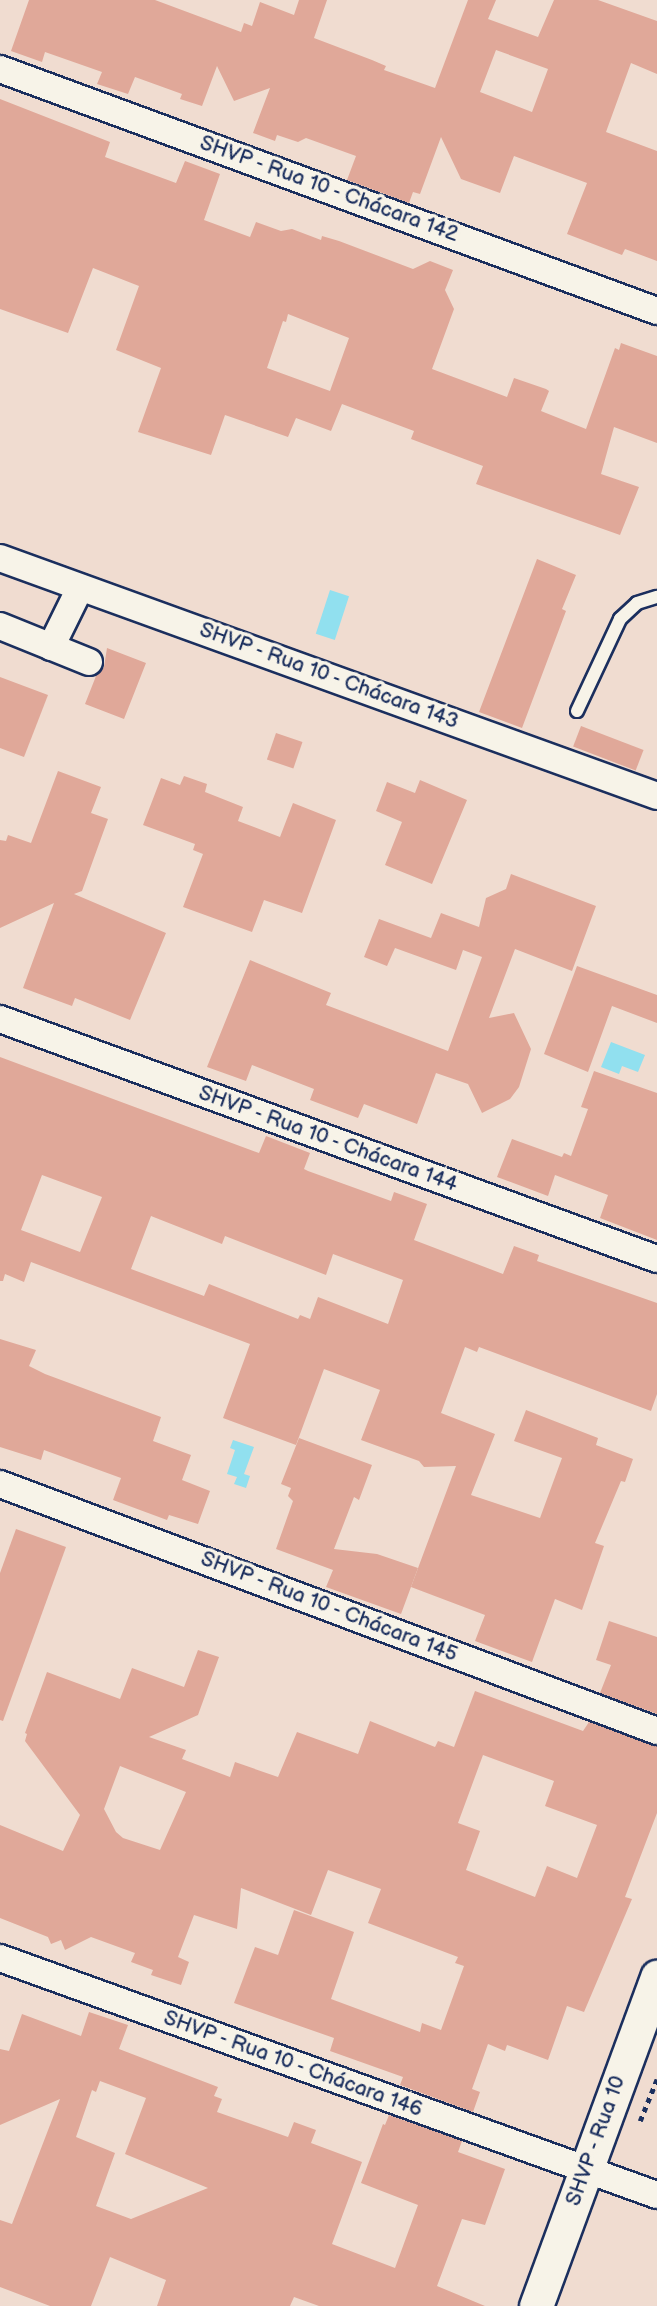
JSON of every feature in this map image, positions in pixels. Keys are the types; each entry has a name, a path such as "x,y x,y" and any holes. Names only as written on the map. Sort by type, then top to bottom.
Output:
{"street":[{"name":"SHVP - Rua 10 - Chácara 142","path":"0,69 657,311"},
{"name":"SHVP - Rua 10 - Chácara 143","path":"0,558 657,796"},
{"path":"51,647 80,588"},
{"path":"0,626 89,662"},
{"name":"SHVP - Rua 10 - Chácara 144","path":"0,1019 657,1259"},
{"name":"SHVP - Rua 10 - Chácara 145","path":"0,1484 657,1731"},
{"name":"SHVP - Rua 10 - Chácara 146","path":"0,1958 657,2195"},
{"name":"SHVP - Rua 10","path":"536,2306 657,1977"}],"lane":[{"path":"577,711 620,619 637,603 657,597"}],"water":[{"path":"330,590 349,596 335,640 316,634"},
{"path":"611,1042 645,1055 638,1072 622,1066 619,1074 601,1067"},
{"path":"233,1440 254,1447 244,1474 250,1476 246,1488 234,1484 237,1477 227,1474 235,1450 230,1448"}],"building":[{"path":"29,0 155,0 241,32 244,23 252,26 260,2 294,15 299,0 327,0 314,38 386,66 384,70 435,88 468,0 496,0 488,19 538,37 554,0 598,0 657,21 657,74 631,63 606,132 657,151 657,261 625,249 622,255 567,234 587,183 514,156 500,193 461,179 441,137 420,194 413,192 409,203 347,180 356,156 306,138 298,142 277,135 275,141 253,133 270,88 234,101 217,66 202,106 180,99 182,94 135,77 128,94 97,84 102,72 45,52 42,62 11,51","holes":["496,50 548,69 532,112 480,92"]},
{"path":"0,99 110,142 105,157 176,183 185,161 220,174 204,220 250,237 256,222 281,231 292,229 321,240 322,236 339,241 413,269 430,261 453,270 445,290 454,309 432,369 507,397 514,378 546,389 549,391 541,411 586,429 615,348 619,350 621,343 657,356 657,443 614,427 601,474 639,487 620,535 476,484 483,466 411,439 414,431 342,404 331,431 296,418 288,437 225,415 211,455 138,432 161,368 116,350 139,286 93,268 68,333 0,309","holes":["288,314 349,338 330,391 267,368 283,321 286,322"]},
{"path":"537,559 576,575 562,609 566,611 522,728 479,712"},
{"path":"107,648 146,663 124,719 85,704 96,676 104,667"},
{"path":"0,677 48,695 24,757 0,748"},
{"path":"581,726 644,750 636,771 573,747"},
{"path":"276,733 302,742 293,769 267,759"},
{"path":"58,771 101,787 91,813 108,819 82,891 74,894 166,933 130,1020 75,998 72,1006 23,988 54,903 0,928 0,840 6,841 8,835 31,843"},
{"path":"184,776 207,784 205,792 243,807 238,821 280,837 293,803 336,820 302,913 264,900 252,932 183,907 203,854 193,850 195,844 143,825 161,778 180,785"},
{"path":"420,780 467,800 432,884 385,865 402,822 376,811 387,782 415,793"},
{"path":"511,874 596,906 572,971 515,949 489,1018 514,1013 531,1049 519,1087 510,1099 482,1113 468,1084 436,1073 417,1124 364,1104 358,1118 310,1100 314,1089 252,1065 246,1081 207,1067 250,960 331,993 326,1005 448,1051 482,957 463,950 456,970 395,948 387,966 364,957 379,919 431,938 441,913 479,927 486,898 506,889"},
{"path":"577,966 657,995 657,1023 612,1006 588,1072 544,1054"},
{"path":"0,1057 259,1153 266,1136 310,1153 304,1169 308,1171 391,1201 394,1192 427,1204 414,1240 503,1274 514,1246 539,1255 537,1261 657,1303 657,1394 651,1411 479,1347 477,1352 465,1347 441,1413 495,1434 471,1495 540,1518 562,1458 514,1441 526,1410 598,1438 596,1445 633,1459 625,1482 621,1481 595,1543 604,1546 582,1610 555,1599 532,1662 475,1641 485,1615 411,1587 456,1466 424,1467 419,1461 361,1440 380,1390 324,1369 296,1445 223,1418 250,1344 31,1262 24,1282 5,1274 3,1281 0,1281","holes":["42,1175 102,1197 80,1252 21,1230","151,1216 222,1244 225,1236 326,1275 333,1254 403,1280 388,1324 318,1297 310,1319 300,1315 298,1319 209,1284 204,1296 131,1269"]},
{"path":"594,1071 657,1093 657,1240 600,1218 608,1195 555,1175 548,1196 497,1177 512,1139 562,1157 564,1153 571,1156 588,1109 581,1107"},
{"path":"0,1339 36,1350 29,1366 45,1374 161,1417 153,1441 191,1455 182,1480 210,1491 198,1524 169,1515 167,1520 113,1500 121,1478 44,1450 41,1460 0,1447"},
{"path":"299,1438 372,1465 359,1500 354,1497 334,1549 377,1554 418,1568 401,1614 326,1587 333,1570 276,1549 293,1501 288,1496 291,1488 281,1484"},
{"path":"16,1529 66,1547 3,1721 0,1720 0,1573"},
{"path":"609,1621 657,1637 657,1714 600,1693 611,1665 596,1660"},
{"path":"198,1650 219,1657 198,1715 149,1737 186,1750 182,1759 230,1777 235,1762 278,1777 297,1732 358,1754 370,1721 435,1747 438,1741 454,1747 475,1691 583,1731 589,1722 657,1746 657,1813 625,1897 632,1899 584,2012 567,2006 548,2060 507,2045 505,2051 488,2044 472,2089 480,2092 473,2112 400,2085 403,2077 330,2051 334,2038 234,2003 255,1947 278,1955 294,1910 354,1932 331,1999 420,2032 422,2023 441,2030 464,1966 455,1963 458,1957 368,1923 381,1889 328,1870 311,1915 241,1888 237,1929 194,1915 178,1957 189,1962 181,1985 151,1975 153,1970 131,1962 135,1953 91,1937 65,1950 61,1940 51,1944 48,1937 0,1918 0,1825 63,1851 80,1815 25,1741 25,1733 47,1672 120,1699 132,1668 184,1687","holes":["483,1755 554,1781 545,1806 597,1825 577,1878 547,1866 535,1897 466,1870 480,1831 458,1823","120,1766 186,1792 160,1850 123,1838 116,1832 104,1809"]},
{"path":"89,2012 128,2025 119,2049 218,2087 214,2096 222,2099 217,2112 288,2137 294,2122 316,2130 311,2143 362,2162 332,2244 395,2268 418,2205 361,2183 383,2124 385,2125 389,2115 462,2141 458,2152 505,2169 485,2225 462,2219 437,2286 485,2306 319,2306 294,2297 290,2306 157,2306 166,2280 110,2257 91,2306 50,2306 0,2287 0,2220 12,2224 60,2099 0,2125 0,2049 9,2051 22,2014 81,2036","holes":["100,2081 146,2098 125,2154 208,2188 131,2219 96,2206 115,2153 76,2137 92,2090 96,2092"]}]}
